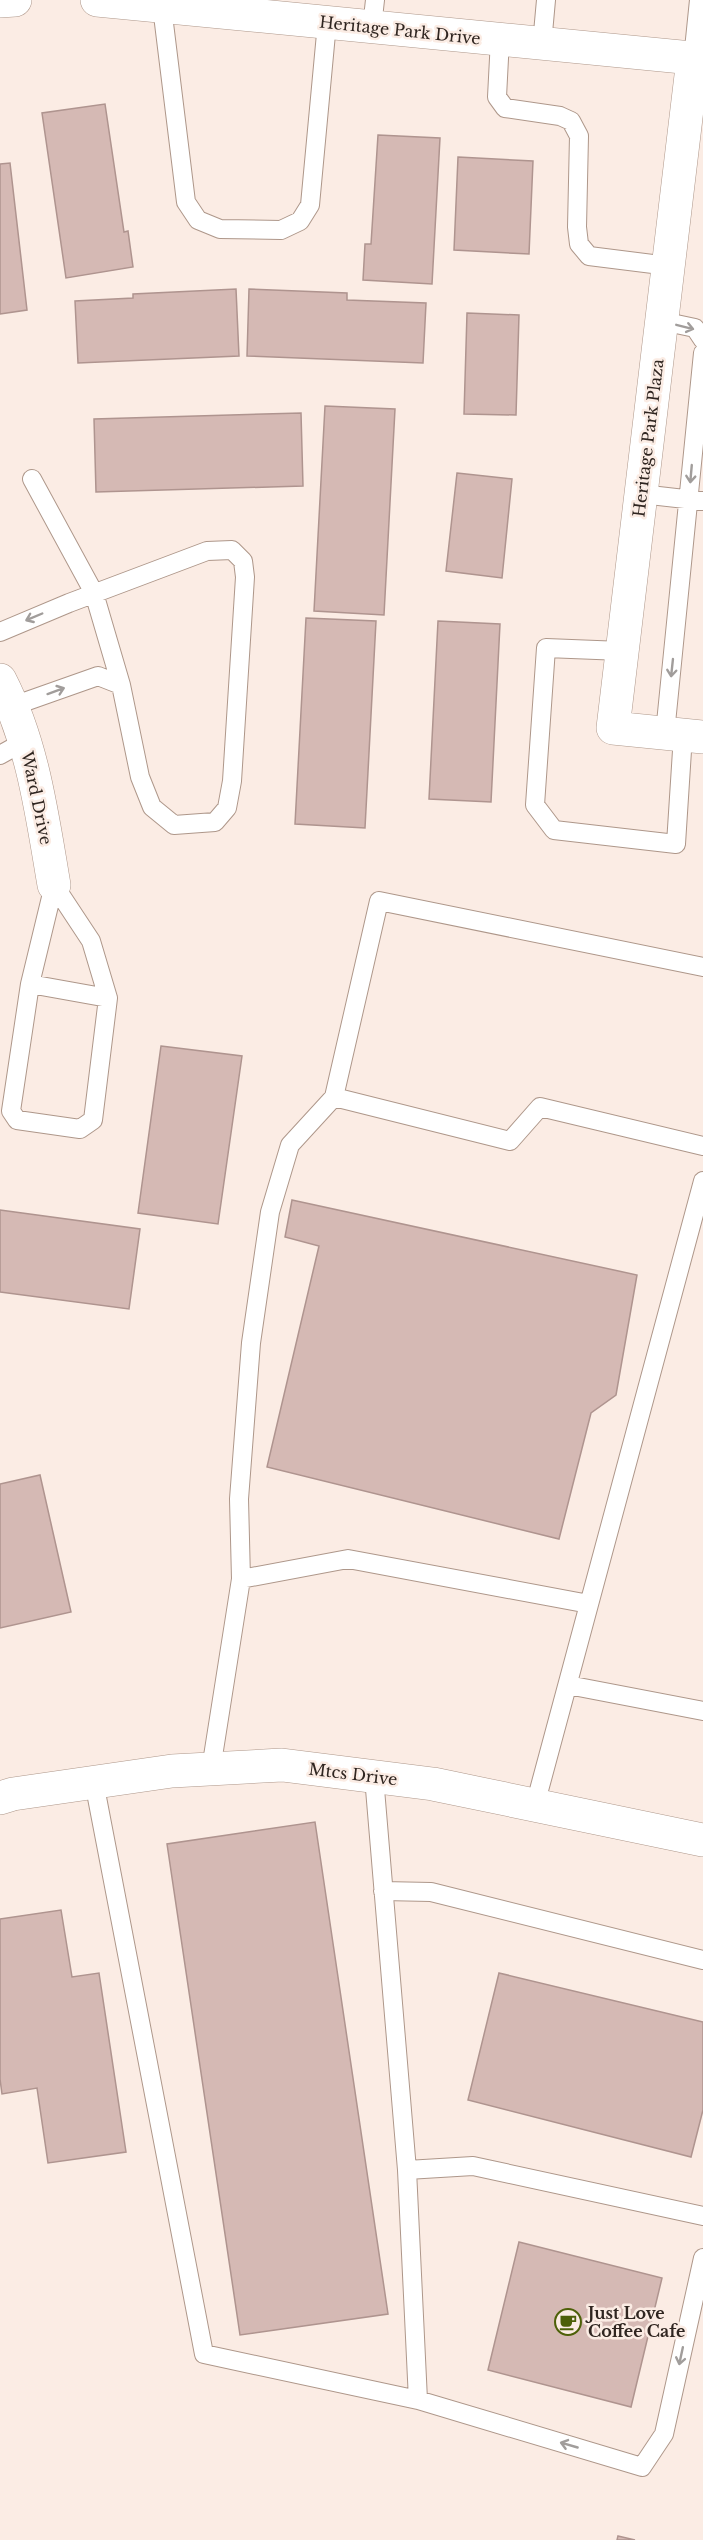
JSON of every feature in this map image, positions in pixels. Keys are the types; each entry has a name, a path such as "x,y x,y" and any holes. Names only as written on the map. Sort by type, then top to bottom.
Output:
{"street":[{"path":"0,1 15,0"},
{"name":"Heritage Park Drive","path":"97,0 162,7 214,6 327,23 373,13 500,39 698,59"},
{"name":"Heritage Park Plaza","path":"684,735 613,728 662,321 698,59"},
{"name":"Ward Drive","path":"7,693 12,748 36,776 54,885"},
{"name":"Mtcs Drive","path":"0,1798 13,1794 172,1771 282,1765 433,1784 703,1840"}],"lane":[{"path":"542,44 546,0"},
{"path":"698,59 699,0"},
{"path":"162,7 186,202 198,220 220,229 280,230 300,221 310,205 327,23"},
{"path":"500,39 497,97 505,108 560,116 571,121 579,135 577,227 579,244 590,256 669,266"},
{"path":"662,321 695,328 703,340"},
{"path":"622,651 546,648 535,804 554,830 676,844 684,735 703,353"},
{"path":"0,632 94,593 207,551 232,550 243,561 244,577 232,781 227,808 215,822 174,825 152,807 140,777 121,685 94,593 32,479"},
{"path":"641,494 696,500"},
{"path":"7,693 98,676 121,685"},
{"path":"54,885 91,940 108,998 93,1120 80,1129 17,1120 11,1111 30,984 54,885"},
{"path":"211,1769 241,1579 240,1487 251,1343 270,1212 290,1145 334,1097 379,901 703,967"},
{"path":"30,984 108,998"},
{"path":"334,1097 510,1141 540,1107 703,1146"},
{"path":"535,1805 703,1181"},
{"path":"241,1579 348,1559 590,1604"},
{"path":"568,1685 703,1711"},
{"path":"374,1777 407,2170 418,2400"},
{"path":"94,1782 204,2354 418,2400 642,2467 664,2434 703,2258"},
{"path":"384,1891 431,1892 703,1960"},
{"path":"407,2170 473,2166 703,2216"}],"building":[{"path":"105,104 124,232 128,231 133,267 66,278 42,113"},
{"path":"378,135 440,138 432,284 363,280 365,244 371,244"},
{"path":"458,157 533,161 529,254 454,250"},
{"path":"10,163 27,310 0,314 0,164"},
{"path":"236,289 239,356 78,363 75,301 133,298 133,294"},
{"path":"249,289 347,293 347,300 426,303 423,363 247,356"},
{"path":"467,313 519,315 516,415 464,414"},
{"path":"325,406 395,409 384,615 314,611"},
{"path":"301,413 303,486 96,492 94,419"},
{"path":"457,473 512,479 502,578 446,571"},
{"path":"306,618 376,621 365,828 295,824"},
{"path":"438,621 500,624 491,802 429,799"},
{"path":"161,1046 242,1056 218,1224 138,1213"},
{"path":"292,1200 637,1275 616,1395 591,1413 559,1539 267,1467 319,1246 285,1237"},
{"path":"0,1210 140,1229 129,1309 0,1292"},
{"path":"40,1475 71,1612 0,1628 0,1484"},
{"path":"315,1822 388,2314 240,2335 167,1844"},
{"path":"61,1910 72,1977 99,1973 126,2152 48,2163 37,2088 2,2094 0,2079 0,1919"},
{"path":"499,1973 703,2022 703,2110 691,2157 468,2100"},
{"path":"519,2242 662,2278 631,2407 488,2370"},
{"path":"618,2536 635,2540 617,2540"}],"place":[{"name":"Just Love Coffee Cafe","path":"568,2322"}]}
